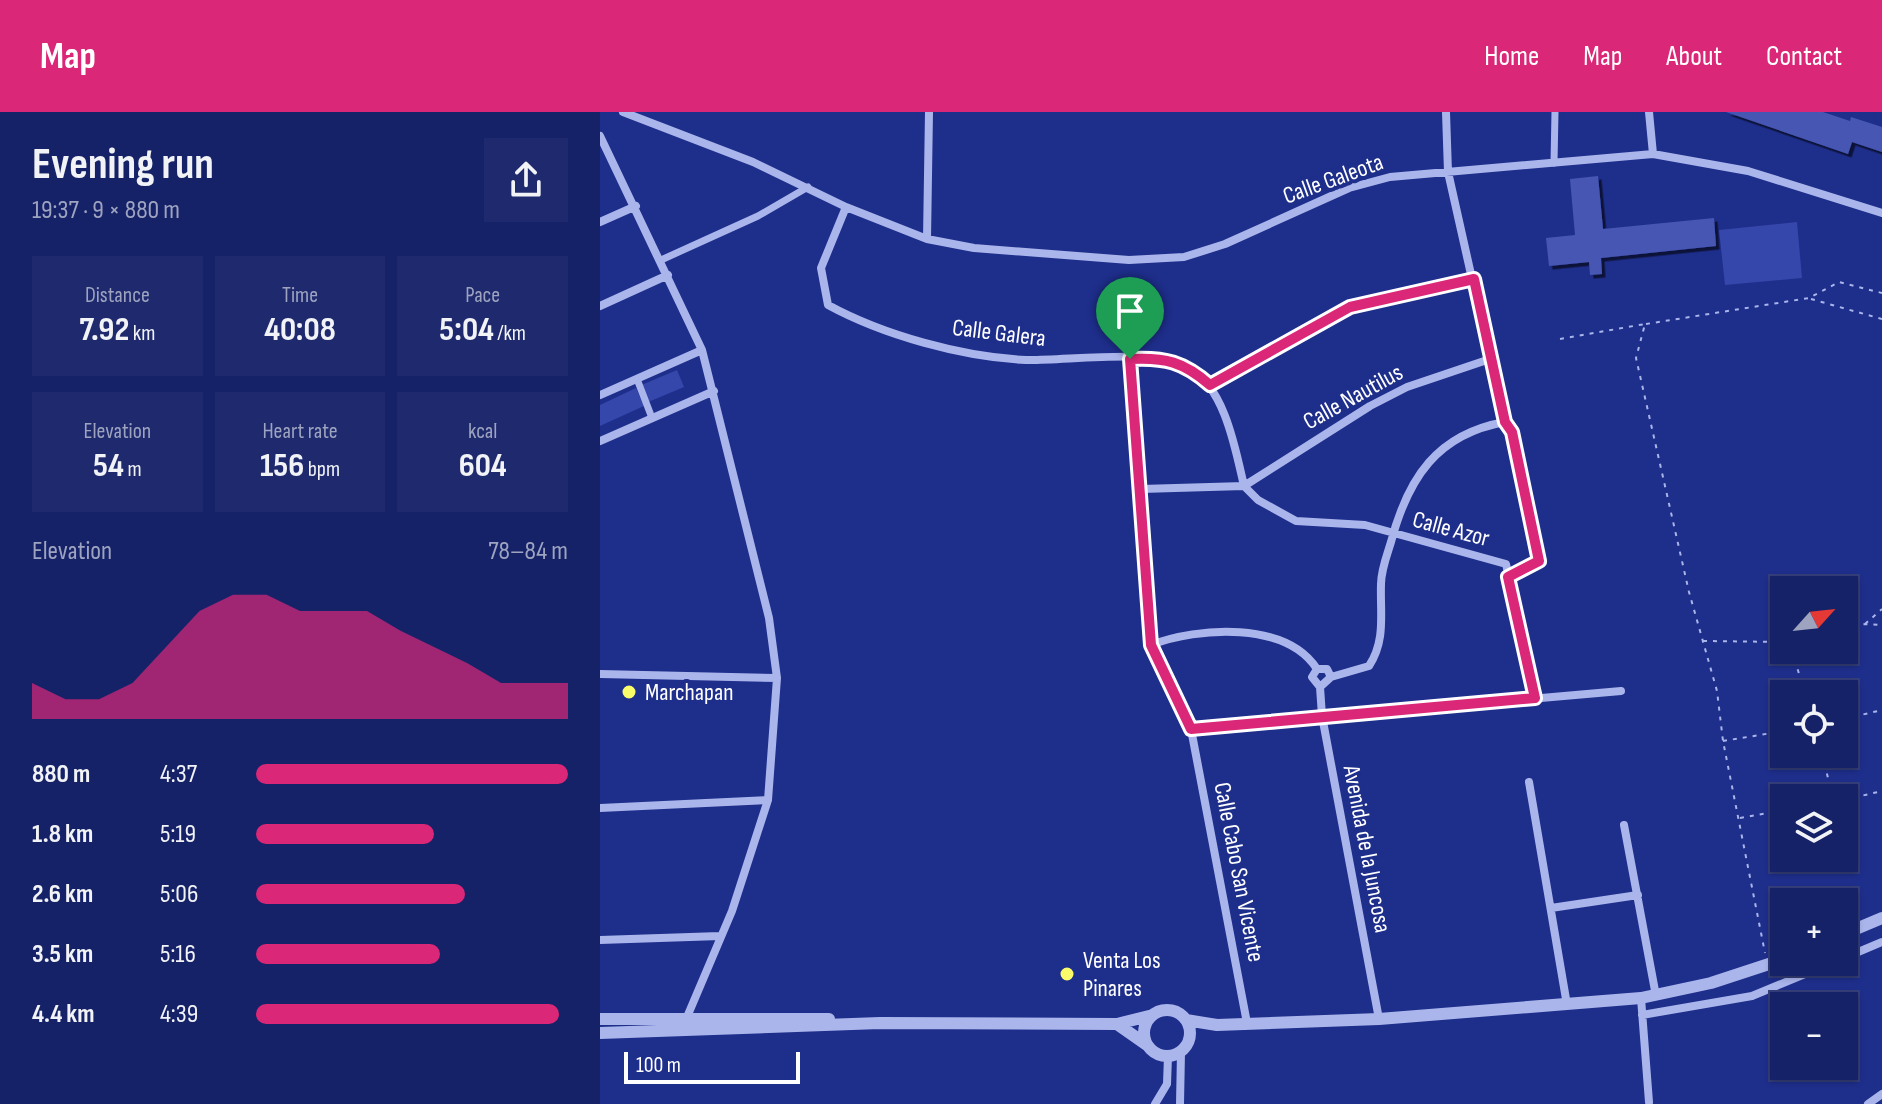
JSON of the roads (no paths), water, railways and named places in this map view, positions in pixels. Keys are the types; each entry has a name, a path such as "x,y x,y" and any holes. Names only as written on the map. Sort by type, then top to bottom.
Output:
{"street":[{"name":"Calle Galeota","path":"623,112 927,239 974,248 1129,260 1184,257 1225,244 1349,188 1390,177 1653,154 1748,171 1882,213"},
{"path":"927,239 929,112"},
{"path":"1446,112 1448,172 1505,422 1512,432 1539,561 1508,577"},
{"path":"1554,163 1555,112"},
{"path":"1649,112 1653,154"},
{"path":"600,136 702,350 769,618 777,678 768,800 732,911 687,1017"},
{"path":"661,260 767,211 808,187"},
{"path":"600,222 636,206"},
{"name":"Calle Galera","path":"846,207 821,268 828,305 864,325 939,345 1023,360 1160,357 1188,366 1210,385"},
{"path":"600,306 668,275"},
{"path":"1393,535 1365,525 1296,521 1258,500 1244,486 1210,385 1350,307 1474,279"},
{"path":"600,395 702,350"},
{"path":"1130,359 1151,645 1191,729 1621,691"},
{"name":"Calle Nautilus","path":"1244,486 1370,406 1407,387 1490,359"},
{"path":"637,379 652,418"},
{"path":"600,441 714,391"},
{"path":"1320,687 1331,677 1369,666 1380,649 1381,580 1409,489 1430,459 1457,436 1480,426 1505,422"},
{"path":"1141,489 1244,486"},
{"name":"Calle Azor","path":"1393,535 1506,564 1535,698"},
{"path":"1151,645 1180,634 1257,634 1287,640 1310,658 1317,669 1327,669 1331,677"},
{"name":"Avenida de la Juncosa","path":"1317,669 1312,677 1320,687 1322,716 1379,1019"},
{"path":"600,674 777,678"},
{"name":"Calle Cabo San Vicente","path":"1191,729 1247,1023"},
{"path":"1529,782 1567,1005"},
{"path":"600,808 768,800"},
{"path":"1624,825 1656,996"},
{"path":"1551,908 1638,895"},
{"path":"1858,928 1882,918"},
{"path":"600,940 720,936"},
{"path":"1858,952 1882,942"},
{"path":"602,1032 880,1023 1117,1024 1166,1010 1186,1020 1217,1025 1379,1019 1656,996 1770,965"},
{"path":"1642,1015 1752,996 1800,976"},
{"path":"1641,998 1649,1103"},
{"path":"1148,1045 1145,1028 1153,1015"},
{"path":"600,1019 804,1017 880,1023"},
{"path":"1180,1104 1184,1049 1190,1032 1186,1020"},
{"path":"1117,1024 1168,1056"},
{"path":"1168,1056 1184,1049 1217,1025"},
{"path":"1155,1104 1167,1084 1168,1056"},
{"path":"1868,1104 1882,1094"}],"place":[{"name":"Marchapan","path":"629,692"},
{"name":"Venta Los Pinares","path":"1067,974"}]}
